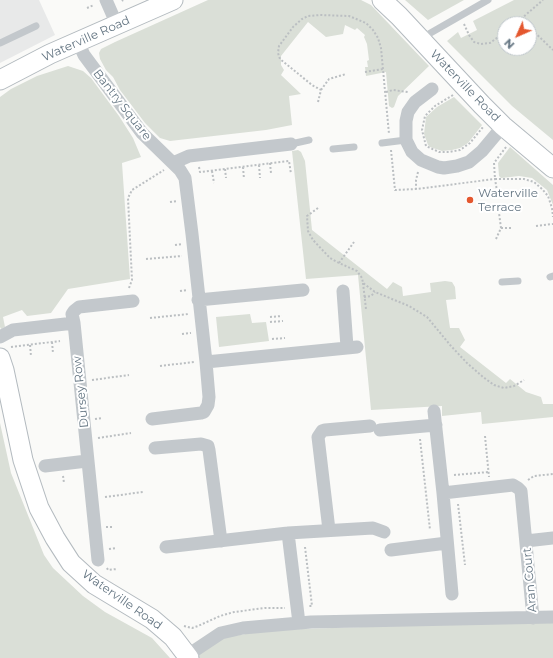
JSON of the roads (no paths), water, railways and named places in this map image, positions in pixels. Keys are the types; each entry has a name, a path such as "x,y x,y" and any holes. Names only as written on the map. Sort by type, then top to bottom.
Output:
{"street":[{"name":"Waterville Road","path":"0,80 50,54 173,0"},
{"name":"Waterville Road","path":"382,0 399,16 502,128 553,168"},
{"path":"102,1 117,25"},
{"name":"Bantry Square","path":"78,42 83,53 142,133 170,166 180,170 185,178 192,234 202,362 209,397 208,405 204,412 152,419"},
{"path":"432,89 418,99 408,112 406,120 406,140 412,152 423,161 444,168 469,162 482,151 502,128"},
{"path":"170,166 189,156 291,144"},
{"path":"198,300 303,290"},
{"path":"202,362 352,347 343,291"},
{"name":"Dursey Row","path":"98,560 72,314 79,307 128,302"},
{"path":"4,335 13,330 74,323"},
{"name":"Waterville Road","path":"7,353 4,370 23,460 39,508 55,538 71,563 94,584 152,619 173,637 188,657"},
{"path":"434,411 452,594"},
{"path":"329,530 318,437 322,431 436,425"},
{"path":"155,448 201,444 208,446 210,450 221,541"},
{"path":"45,466 87,461"},
{"name":"Aran Court","path":"443,493 513,486 521,491 533,618"},
{"path":"166,547 288,533 329,530 373,528 384,532"},
{"path":"288,533 299,623"},
{"name":"Aran Court","path":"526,541 553,538"},
{"path":"391,550 447,544"},
{"path":"188,657 214,636 228,630 243,628 299,623 402,619 553,617"}],"lane":[{"path":"421,40 427,34 488,0"},
{"path":"0,43 36,26"},
{"path":"291,144 309,140"},
{"path":"382,143 406,140"},
{"path":"333,149 354,147"},
{"path":"502,282 518,281"}],"place":[{"name":"Waterville Terrace","path":"470,200"}]}
